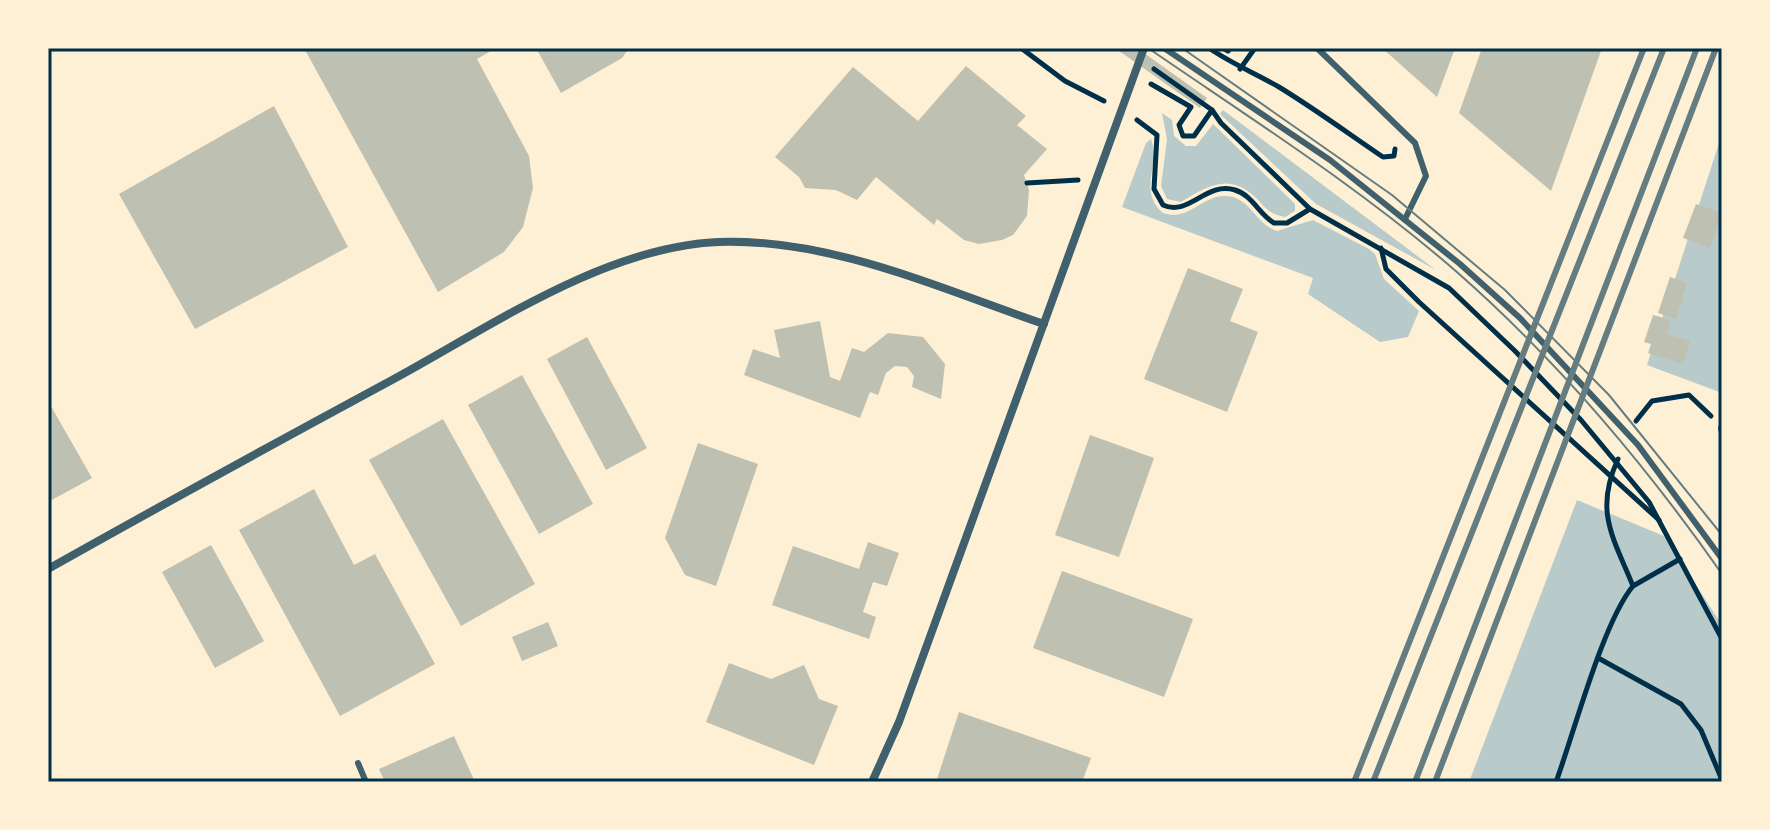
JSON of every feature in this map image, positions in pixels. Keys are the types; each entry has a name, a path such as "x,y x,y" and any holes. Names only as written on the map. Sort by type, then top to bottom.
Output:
{"street":[{"path":"872,782 899,722 1144,48"},
{"path":"48,569 550,294 649,253 715,242 830,252 1044,324"}],"lane":[{"path":"1164,48 1330,160 1460,264 1552,349 1638,445 1722,559"},
{"path":"1317,48 1415,143 1426,176 1405,219"},
{"path":"358,763 366,782"}],"path":[{"path":"1021,48 1065,81 1120,110 1157,135 1154,189 1163,205 1183,207 1210,190 1227,188 1242,193 1274,223 1287,223 1310,209"},
{"path":"1209,48 1240,69 1281,88 1383,157 1394,156 1394,144"},
{"path":"1223,48 1228,51 1230,48"},
{"path":"1240,69 1255,48"},
{"path":"1149,66 1212,110 1310,209 1449,288 1515,351 1627,473 1660,520 1722,639"},
{"path":"1134,74 1191,107 1179,125 1183,136 1194,136 1212,110"},
{"path":"1027,183 1095,178"},
{"path":"1381,248 1386,269 1419,302 1624,491 1660,520"},
{"path":"1632,430 1644,407 1652,401 1689,395 1722,428"},
{"path":"1621,451 1605,489 1603,506 1633,586"},
{"path":"1556,782 1624,596 1633,586 1680,559"},
{"path":"1600,659 1681,704 1701,730 1722,780"}],"shaded area":[{"path":"1223,110 1436,270 1316,204 1220,114"},
{"path":"1162,113 1172,120 1174,136 1186,146 1196,146 1213,124 1295,204 1295,211 1285,217 1277,215 1240,186 1230,184 1211,186 1181,202 1167,199 1161,186 1167,139"},
{"path":"1722,134 1722,393 1647,365"},
{"path":"1151,139 1153,159 1150,187 1155,204 1163,213 1180,214 1210,199 1227,196 1242,201 1263,223 1277,231 1313,220 1375,254 1384,279 1419,311 1408,337 1380,342 1308,294 1313,278 1122,207 1146,143"},
{"path":"1577,500 1664,536 1722,625 1722,782 1469,782"}],"building":[{"path":"304,48 496,48 477,59 529,156 533,188 523,227 504,252 438,292"},
{"path":"536,48 629,48 622,58 561,93"},
{"path":"1115,48 1137,48 1207,98 1200,108"},
{"path":"1382,48 1455,48 1437,97"},
{"path":"1482,48 1602,48 1551,191 1459,113"},
{"path":"966,66 1026,116 1017,125 1047,149 1024,175 1029,190 1027,216 1013,235 979,244 964,240 937,219 934,225 876,177 857,200 836,190 805,188 799,177 775,157 853,67 918,121"},
{"path":"274,106 348,247 195,329 119,194"},
{"path":"1696,204 1722,213 1710,248 1683,238"},
{"path":"1188,268 1243,289 1230,321 1258,332 1227,412 1144,379"},
{"path":"1670,277 1687,283 1676,319 1658,313"},
{"path":"1653,315 1671,320 1667,334 1690,341 1683,364 1648,353 1651,344 1644,342"},
{"path":"820,321 830,377 840,381 852,348 864,352 888,333 923,337 945,364 941,399 912,387 914,376 907,367 895,366 886,373 878,395 870,392 860,418 744,375 753,349 780,358 774,330"},
{"path":"587,337 647,448 606,470 547,359"},
{"path":"522,375 593,504 539,534 468,405"},
{"path":"48,401 92,478 48,502"},
{"path":"443,419 535,584 461,626 369,460"},
{"path":"1090,435 1154,458 1119,557 1055,535"},
{"path":"698,443 758,464 716,586 685,575 665,538"},
{"path":"314,489 354,565 375,554 435,664 340,716 239,530"},
{"path":"868,542 899,553 887,586 873,582 863,612 876,617 869,639 772,605 793,546 859,569"},
{"path":"211,545 264,641 215,668 162,572"},
{"path":"1062,571 1193,619 1164,697 1033,648"},
{"path":"548,622 558,646 522,661 512,637"},
{"path":"729,663 771,679 804,665 819,699 838,706 814,765 706,722"},
{"path":"959,712 1091,758 1082,782 936,782"},
{"path":"454,736 475,782 385,782 379,769"}],"tram line":[{"path":"1148,48 1306,156 1384,213 1458,273 1566,378 1631,454 1722,574"},
{"path":"1182,48 1392,195 1505,290 1609,395 1722,535"}],"railway":[{"path":"1354,782 1644,48"},
{"path":"1373,782 1664,48"},
{"path":"1415,782 1697,48"},
{"path":"1435,782 1716,48"}]}
